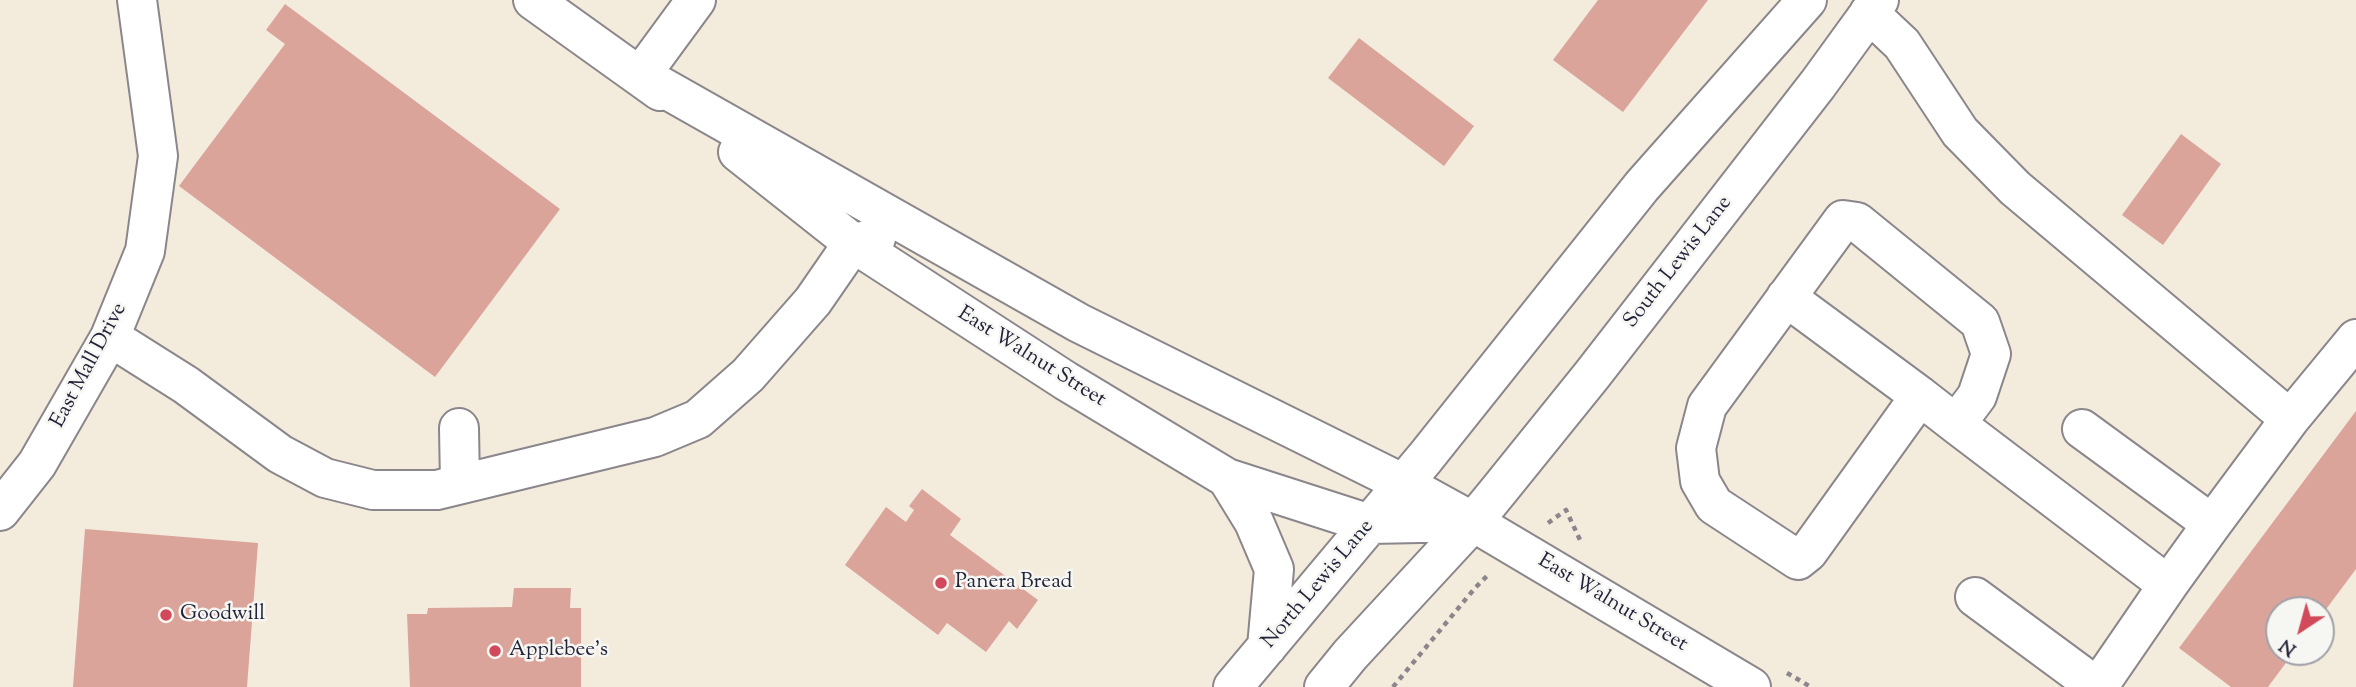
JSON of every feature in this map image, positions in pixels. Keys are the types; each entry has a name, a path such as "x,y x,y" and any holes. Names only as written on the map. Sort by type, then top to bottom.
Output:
{"street":[{"name":"East Mall Drive","path":"0,511 37,464 110,337 145,251 158,156 137,0"},
{"name":"East Walnut Street","path":"533,0 641,75 853,243 1066,381 1227,478 1370,524 1473,522"},
{"path":"641,75 695,0"},
{"path":"1404,484 1642,186 1807,0"},
{"path":"1874,7 1960,132 2015,188 2290,419"},
{"name":"South Lewis Lane","path":"1473,522 1625,332 1818,84 1874,7"},
{"name":"East Walnut Street","path":"641,75 1079,323 1404,484 1473,522 1751,687"},
{"path":"1920,396 1808,552 1798,560 1714,505 1700,481 1696,448 1707,406 1843,220 1857,222 1980,322 1991,354 1977,396 1956,424"},
{"path":"110,337 186,385 281,454 325,478 373,490 437,490 655,437 698,419 748,375 813,301 853,243 916,231"},
{"path":"1786,298 1920,396 2168,585"},
{"path":"1975,597 2098,687 2212,524 2290,419 2356,339"},
{"path":"459,428 460,484"},
{"path":"2082,429 2212,524"},
{"path":"1227,478 1254,522 1274,569 1267,647"},
{"name":"North Lewis Lane","path":"1233,687 1404,484"},
{"path":"1324,687 1350,655 1473,522"}],"path":[{"path":"1393,687 1475,588 1517,548 1566,510"}],"building":[{"path":"1598,0 1708,0 1623,112 1553,60"},
{"path":"285,4 560,209 435,377 179,186 285,44 266,30"},
{"path":"1359,38 1474,126 1444,166 1328,78"},
{"path":"2181,134 2221,164 2163,245 2122,215"},
{"path":"2356,411 2356,569 2335,597 2265,596 2265,666 2284,666 2268,687 2231,687 2179,648"},
{"name":"Panera Bread","path":"922,489 961,519 950,535 1038,600 1017,629 1009,621 986,652 947,623 938,635 845,565 886,507 906,522 914,510 909,506"},
{"name":"Goodwill","path":"85,529 258,543 247,687 73,687"},
{"name":"Applebee's","path":"514,588 571,588 570,608 581,608 581,687 410,687 407,614 427,614 428,608 512,607"}],"place":[{"name":"Panera Bread","path":"941,583"},
{"name":"Goodwill","path":"166,615"},
{"name":"Applebee's","path":"495,651"}]}
